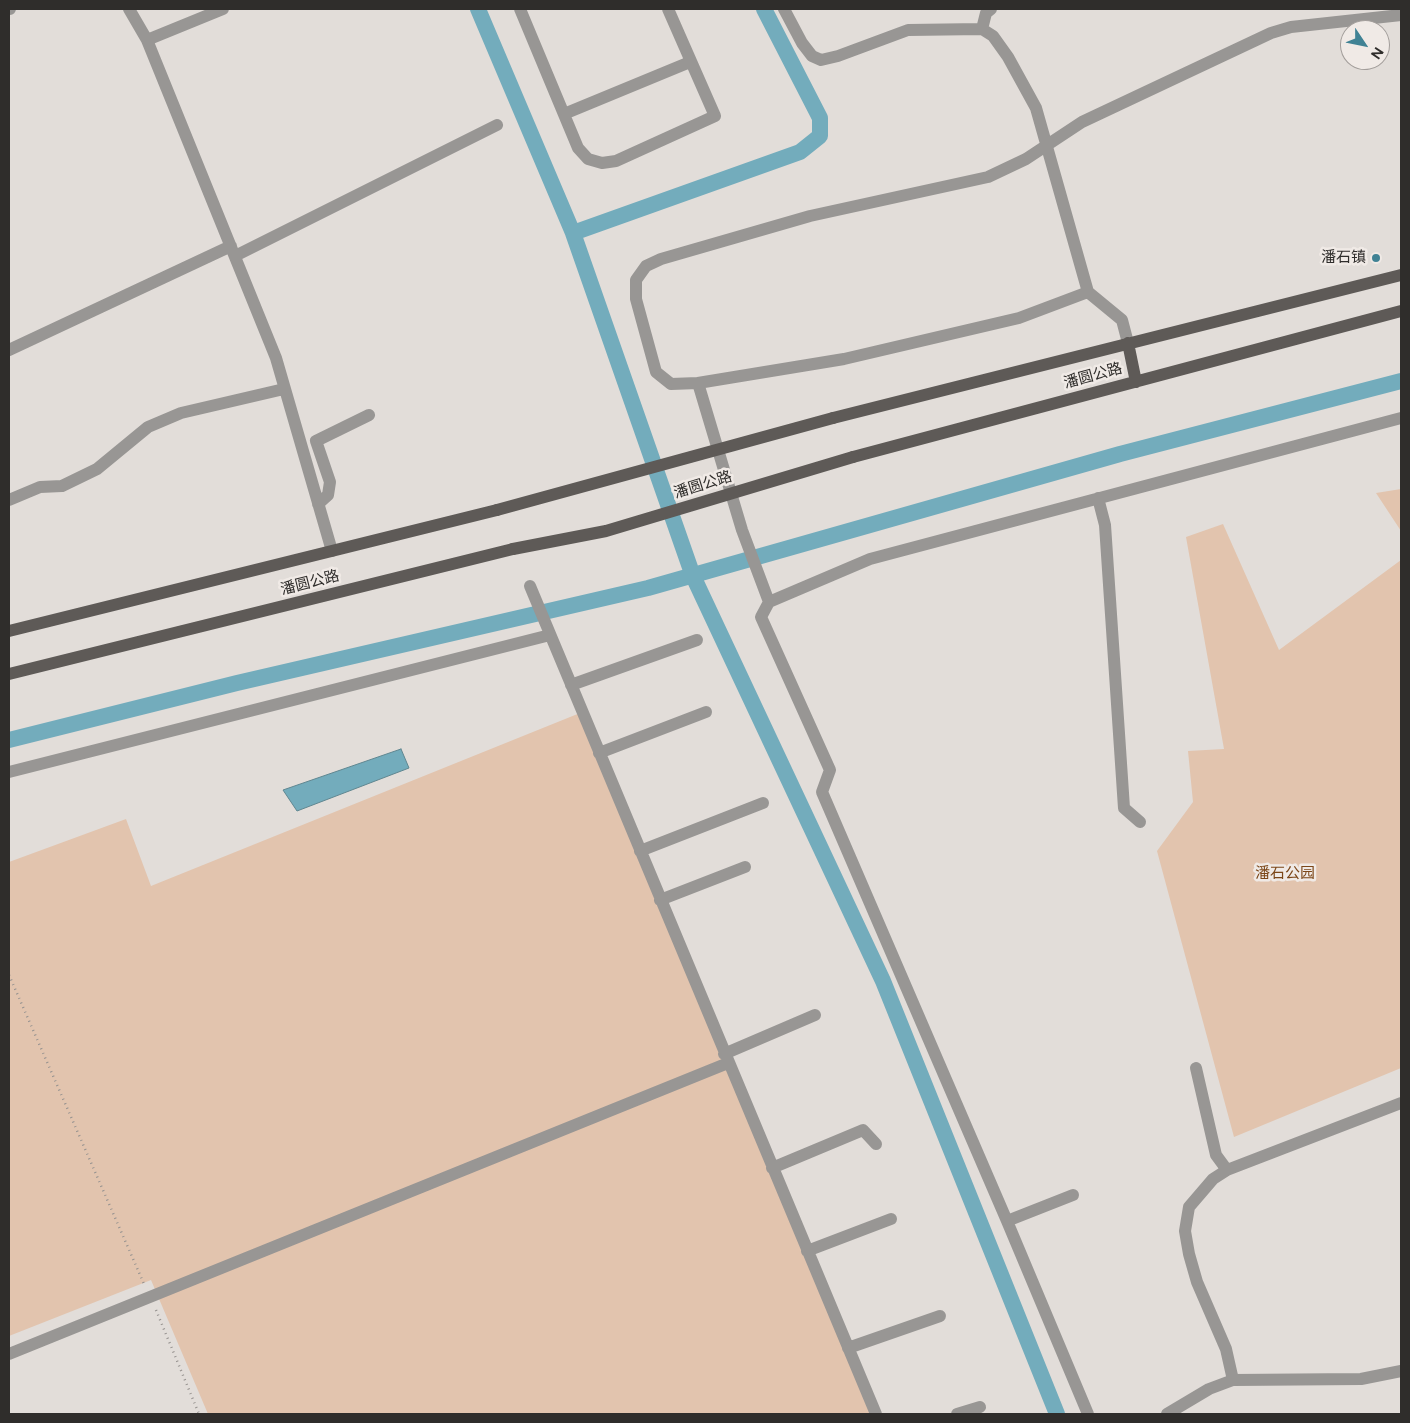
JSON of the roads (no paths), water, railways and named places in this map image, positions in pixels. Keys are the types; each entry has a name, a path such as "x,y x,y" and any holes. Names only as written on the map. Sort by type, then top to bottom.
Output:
{"main road":[{"name":"潘圆公路","path":"9,631 497,510 834,418 1401,275"},
{"name":"潘圆公路","path":"9,674 513,549 606,531 853,458 1401,311"},
{"path":"1128,343 1136,382"}],"street":[{"path":"129,9 147,40 276,358 332,551"},
{"path":"147,40 223,9"},
{"path":"520,9 578,148 588,159 602,163 616,161 715,116 668,9"},
{"path":"784,9 802,43 812,56 821,60 838,56 908,30 982,29 993,36 1008,56 1036,108 1088,292 1122,320 1128,343"},
{"path":"982,29 986,14 991,9"},
{"path":"1088,292 1020,318 844,359 698,383 671,384 656,372 636,299 636,280 646,266 661,260 810,216 988,177 1047,146 1082,122 1271,33 1291,27 1401,15"},
{"path":"564,114 690,62"},
{"path":"9,350 233,251 497,125"},
{"path":"698,383 742,530 766,596 761,617 830,770 822,792 1088,1414"},
{"path":"9,500 40,487 62,486 97,468 148,427 173,416 284,389"},
{"path":"318,504 328,495 330,482 316,441 369,415"},
{"path":"766,596 870,559 1401,418"},
{"path":"1098,498 1105,525 1124,808 1140,822"},
{"path":"530,586 876,1414"},
{"path":"9,772 549,631"},
{"path":"571,685 697,640"},
{"path":"599,753 706,712"},
{"path":"640,851 763,803"},
{"path":"660,900 745,866"},
{"path":"9,1354 726,1058 815,1015"},
{"path":"1196,1068 1216,1155 1227,1170"},
{"path":"1233,1380 1226,1349 1197,1282 1185,1231 1189,1207 1213,1179 1227,1170 1401,1103"},
{"path":"772,1168 864,1130 876,1144"},
{"path":"1007,1221 1073,1195"},
{"path":"807,1251 891,1219"},
{"path":"848,1348 940,1316"},
{"path":"1167,1414 1209,1389 1233,1380 1361,1379 1401,1371"},
{"path":"957,1414 980,1407"}],"water":[{"path":"401,749 409,768 297,811 283,790"}],"waterway":[{"path":"478,9 573,233 693,576 883,981 1057,1414"},
{"path":"573,233 800,152 820,136 820,118 764,9"},
{"path":"9,740 237,683 648,588 1120,454 1401,381"}],"place":[{"name":"潘石镇","path":"1376,258"}],"park label":[{"name":"潘石公园","path":"1285,874"}]}
